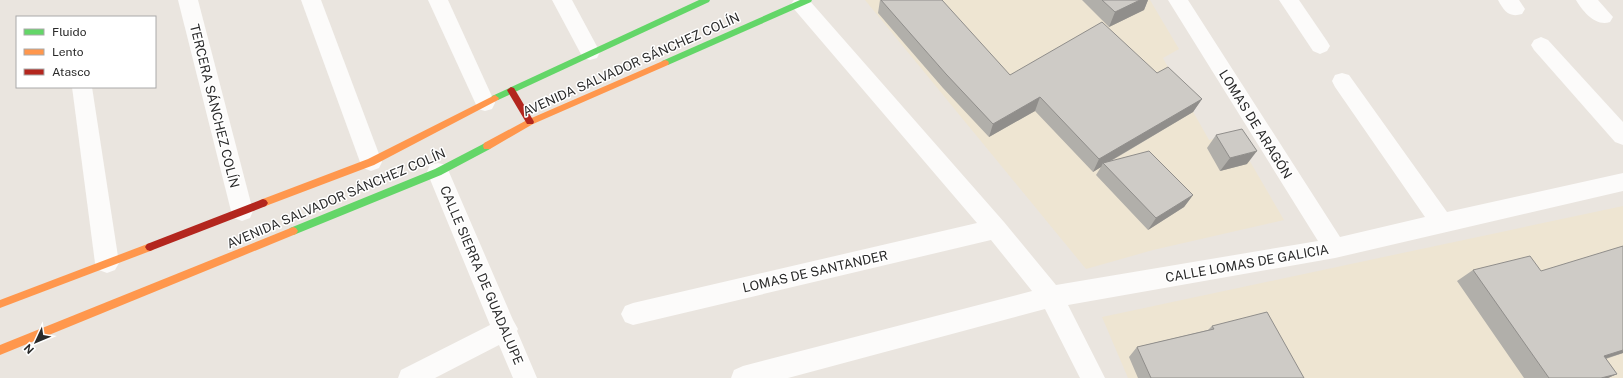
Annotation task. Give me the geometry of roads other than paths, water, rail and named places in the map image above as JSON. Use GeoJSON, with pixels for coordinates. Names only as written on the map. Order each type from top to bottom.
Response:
{"type":"FeatureCollection","features":[{"type":"Feature","properties":{"kind":"street","name":"TERCERA SÁNCHEZ COLÍN"},"geometry":{"type":"LineString","coordinates":[[188,0],[242,211]]}},
{"type":"Feature","properties":{"kind":"street"},"geometry":{"type":"LineString","coordinates":[[311,0],[371,162]]}},
{"type":"Feature","properties":{"kind":"street"},"geometry":{"type":"LineString","coordinates":[[438,0],[485,103]]}},
{"type":"Feature","properties":{"kind":"street"},"geometry":{"type":"LineString","coordinates":[[562,0],[590,52]]}},
{"type":"Feature","properties":{"kind":"street","name":"LOMAS DE ARAGÓN"},"geometry":{"type":"LineString","coordinates":[[1178,0],[1335,248]]}},
{"type":"Feature","properties":{"kind":"street"},"geometry":{"type":"LineString","coordinates":[[1289,0],[1320,46]]}},
{"type":"Feature","properties":{"kind":"street"},"geometry":{"type":"LineString","coordinates":[[1586,0],[1603,17]]}},
{"type":"Feature","properties":{"kind":"street","name":"AVENIDA SALVADOR SÁNCHEZ COLÍN"},"geometry":{"type":"LineString","coordinates":[[0,304],[371,162],[511,90],[697,2]]}},
{"type":"Feature","properties":{"kind":"street","name":"AVENIDA SALVADOR SÁNCHEZ COLÍN"},"geometry":{"type":"LineString","coordinates":[[0,350],[438,172],[530,122],[804,2]]}},
{"type":"Feature","properties":{"kind":"street"},"geometry":{"type":"LineString","coordinates":[[804,2],[996,229],[1051,297],[1093,378]]}},
{"type":"Feature","properties":{"kind":"street"},"geometry":{"type":"LineString","coordinates":[[1541,44],[1623,136]]}},
{"type":"Feature","properties":{"kind":"street"},"geometry":{"type":"LineString","coordinates":[[1342,81],[1442,223]]}},
{"type":"Feature","properties":{"kind":"street"},"geometry":{"type":"LineString","coordinates":[[82,88],[107,263]]}},
{"type":"Feature","properties":{"kind":"street"},"geometry":{"type":"LineString","coordinates":[[511,90],[530,122]]}},
{"type":"Feature","properties":{"kind":"street","name":"CALLE SIERRA DE GUADALUPE"},"geometry":{"type":"LineString","coordinates":[[438,172],[506,329],[525,378]]}},
{"type":"Feature","properties":{"kind":"street","name":"CALLE LOMAS DE GALICIA"},"geometry":{"type":"LineString","coordinates":[[1051,297],[1335,248],[1623,182]]}},
{"type":"Feature","properties":{"kind":"street","name":"LOMAS DE SANTANDER"},"geometry":{"type":"LineString","coordinates":[[633,314],[996,229]]}},
{"type":"Feature","properties":{"kind":"street"},"geometry":{"type":"LineString","coordinates":[[743,378],[1051,297]]}},
{"type":"Feature","properties":{"kind":"street"},"geometry":{"type":"LineString","coordinates":[[410,378],[506,329]]}}]}
